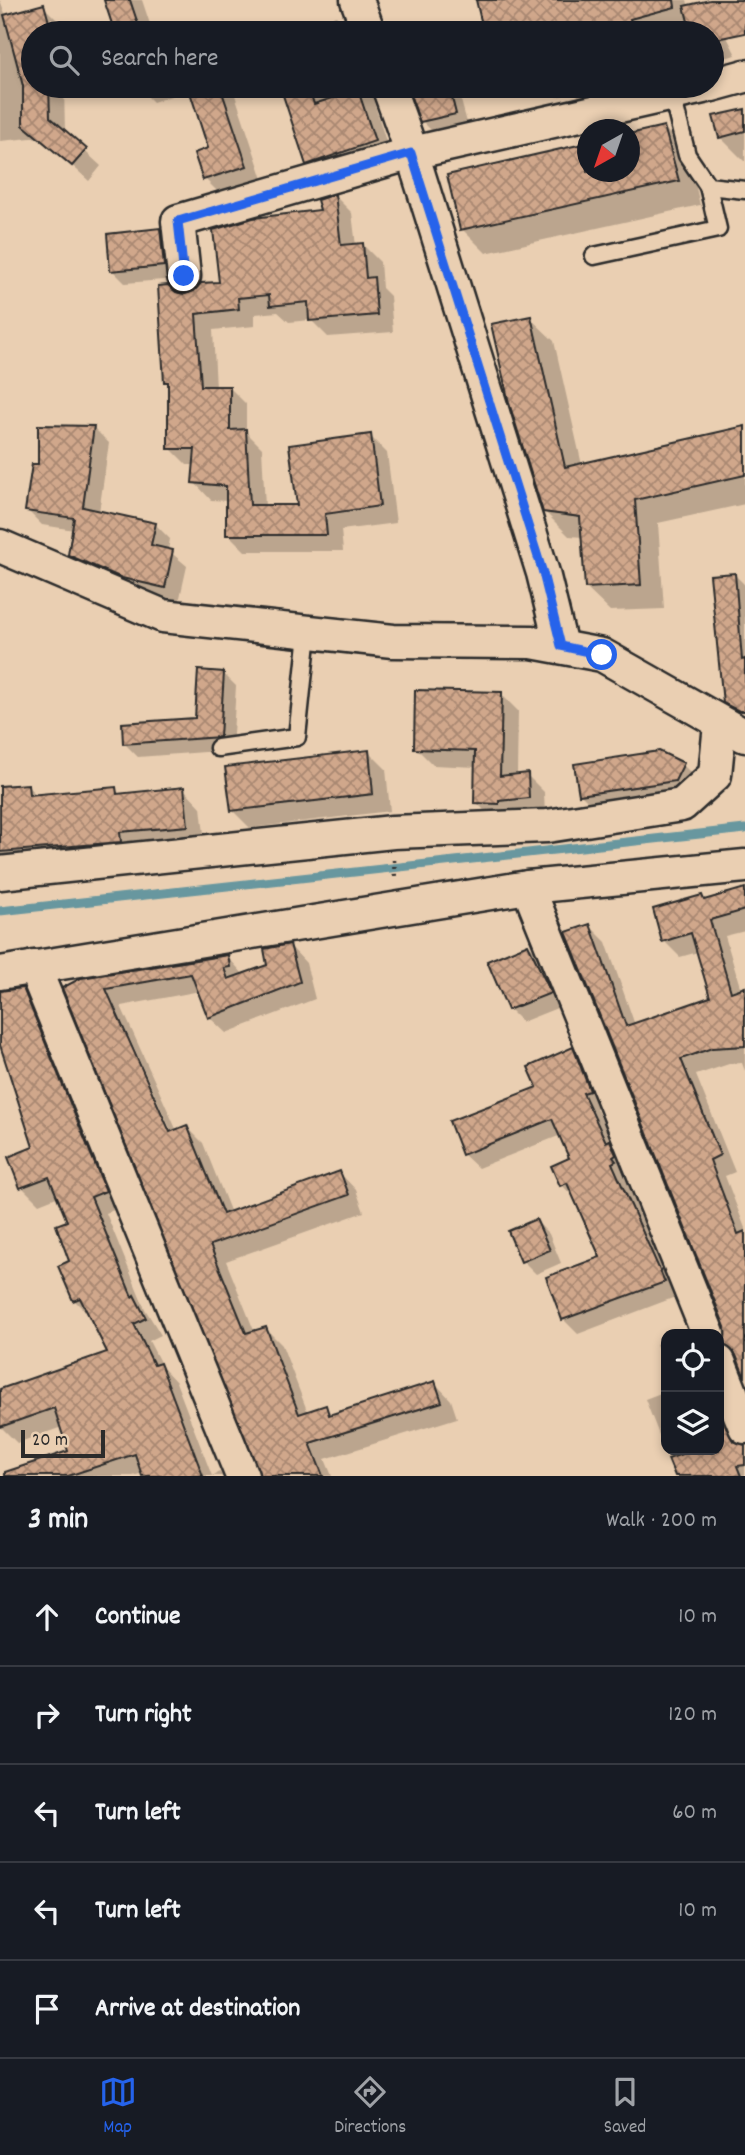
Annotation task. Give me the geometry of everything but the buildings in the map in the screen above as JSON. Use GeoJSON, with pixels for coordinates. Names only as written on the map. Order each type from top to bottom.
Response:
{"type":"FeatureCollection","features":[{"type":"Feature","properties":{"kind":"street"},"geometry":{"type":"LineString","coordinates":[[357,0],[365,21]]}},
{"type":"Feature","properties":{"kind":"street"},"geometry":{"type":"LineString","coordinates":[[724,81],[745,76]]}},
{"type":"Feature","properties":{"kind":"street"},"geometry":{"type":"LineString","coordinates":[[391,98],[543,573],[561,646]]}},
{"type":"Feature","properties":{"kind":"street"},"geometry":{"type":"LineString","coordinates":[[184,276],[178,221],[411,153],[655,98]]}},
{"type":"Feature","properties":{"kind":"street"},"geometry":{"type":"LineString","coordinates":[[0,546],[163,616],[308,634],[393,641],[532,642],[602,655],[733,730],[715,775],[682,805],[547,826],[393,832],[0,873]]}},
{"type":"Feature","properties":{"kind":"street"},"geometry":{"type":"LineString","coordinates":[[0,973],[528,887],[745,866]]}},
{"type":"Feature","properties":{"kind":"street"},"geometry":{"type":"LineString","coordinates":[[528,887],[706,1329]]}},
{"type":"Feature","properties":{"kind":"street"},"geometry":{"type":"LineString","coordinates":[[34,967],[242,1476]]}},
{"type":"Feature","properties":{"kind":"street"},"geometry":{"type":"LineString","coordinates":[[724,1374],[745,1427]]}},
{"type":"Feature","properties":{"kind":"lane"},"geometry":{"type":"LineString","coordinates":[[594,257],[718,229],[708,186],[688,155],[674,98]]}},
{"type":"Feature","properties":{"kind":"lane"},"geometry":{"type":"LineString","coordinates":[[708,186],[745,190]]}},
{"type":"Feature","properties":{"kind":"lane"},"geometry":{"type":"LineString","coordinates":[[218,748],[297,737],[308,634]]}},
{"type":"Feature","properties":{"kind":"path"},"geometry":{"type":"LineString","coordinates":[[393,832],[395,908]]}},
{"type":"Feature","properties":{"kind":"waterway"},"geometry":{"type":"LineString","coordinates":[[0,911],[745,829]]}},
{"type":"Feature","properties":{"kind":"route"},"geometry":{"type":"LineString","coordinates":[[184,276],[178,221],[411,153],[543,573],[561,646],[602,655]]}}]}
